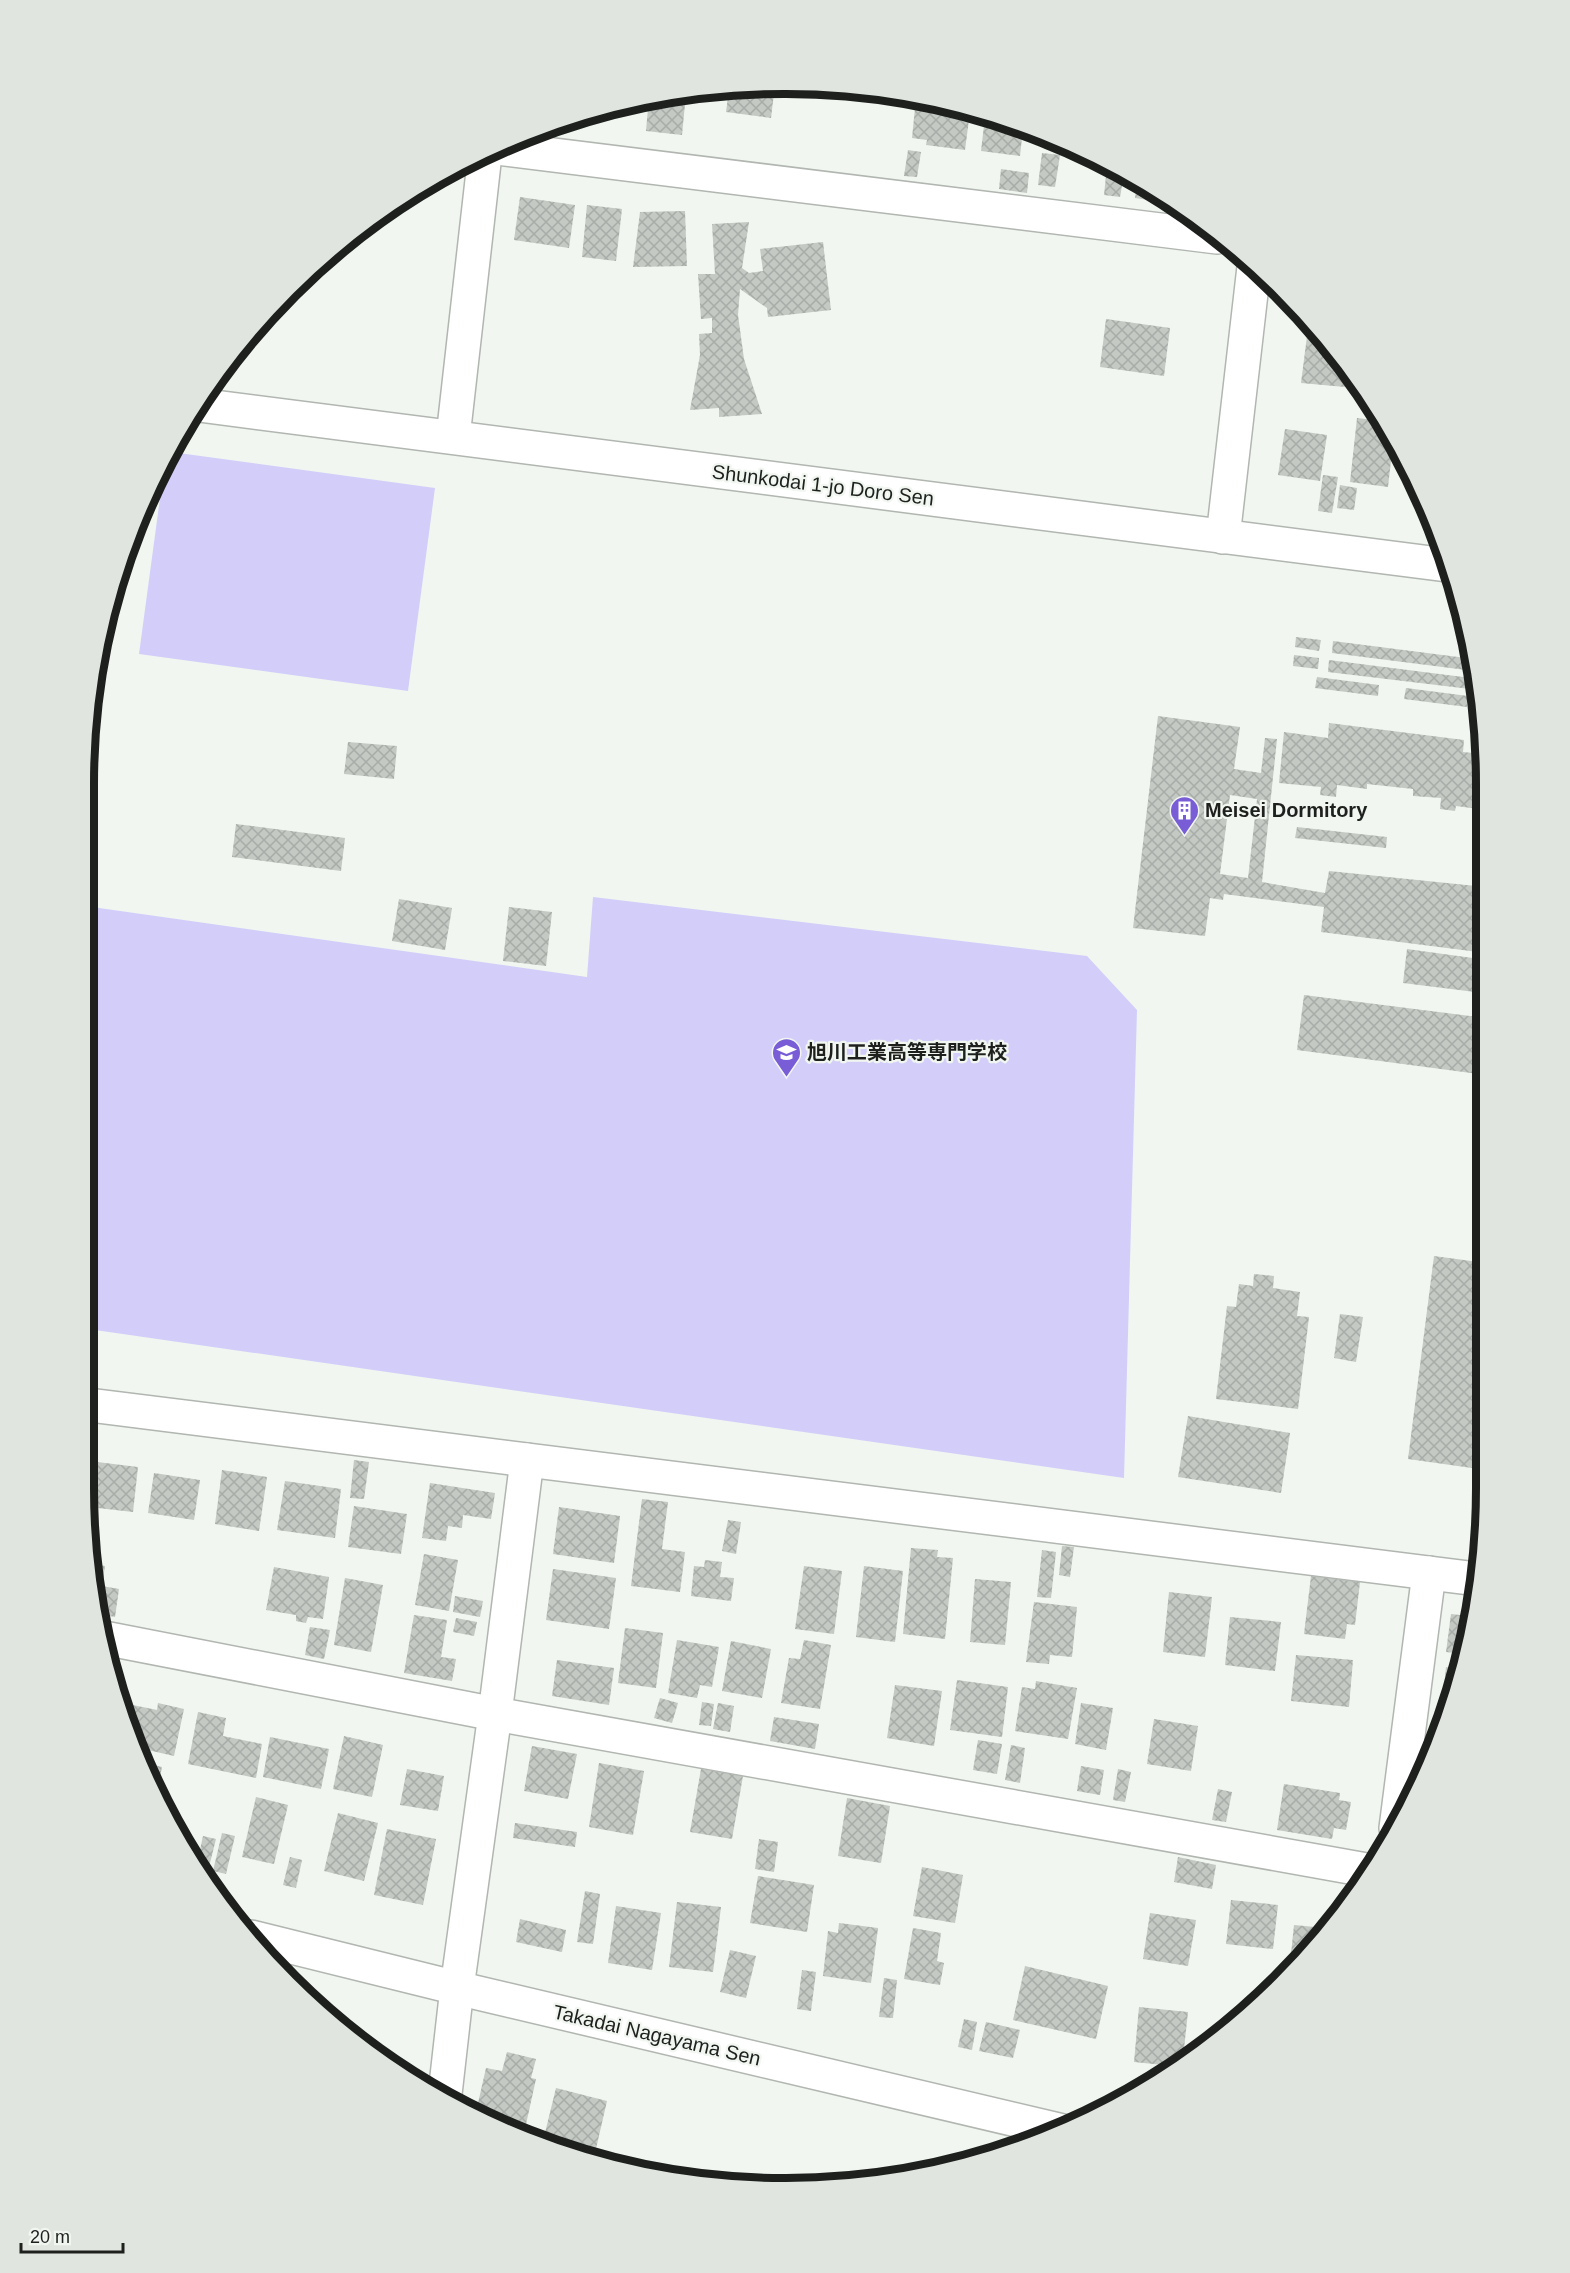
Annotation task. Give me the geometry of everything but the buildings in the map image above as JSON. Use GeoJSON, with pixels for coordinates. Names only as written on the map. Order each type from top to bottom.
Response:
{"type":"FeatureCollection","features":[{"type":"Feature","properties":{"kind":"street"},"geometry":{"type":"LineString","coordinates":[[514,150],[1203,235]]}},
{"type":"Feature","properties":{"kind":"street"},"geometry":{"type":"LineString","coordinates":[[453,438],[484,164]]}},
{"type":"Feature","properties":{"kind":"street"},"geometry":{"type":"LineString","coordinates":[[1223,537],[1253,278]]}},
{"type":"Feature","properties":{"kind":"street","name":"Shunkodai 1-jo Doro Sen"},"geometry":{"type":"LineString","coordinates":[[208,406],[1439,564]]}},
{"type":"Feature","properties":{"kind":"street"},"geometry":{"type":"LineString","coordinates":[[94,1406],[1470,1578]]}},
{"type":"Feature","properties":{"kind":"street"},"geometry":{"type":"LineString","coordinates":[[446,2089],[528,1460]]}},
{"type":"Feature","properties":{"kind":"street"},"geometry":{"type":"LineString","coordinates":[[1399,1802],[1429,1573]]}},
{"type":"Feature","properties":{"kind":"street"},"geometry":{"type":"LineString","coordinates":[[112,1640],[495,1714],[1361,1869]]}},
{"type":"Feature","properties":{"kind":"street","name":"Takadai Nagayama Sen"},"geometry":{"type":"LineString","coordinates":[[264,1940],[1046,2127]]}},
{"type":"Feature","properties":{"kind":"shaded area"},"geometry":{"type":"Polygon","coordinates":[[[180,453],[435,488],[408,691],[139,654],[161,491],[180,453]]]}},
{"type":"Feature","properties":{"kind":"shaded area"},"geometry":{"type":"Polygon","coordinates":[[[593,897],[1087,956],[1137,1010],[1124,1478],[94,1330],[94,907],[587,977],[593,897]]]}},
{"type":"Feature","properties":{"kind":"place","name":"Meisei Dormitory"},"geometry":{"type":"Point","coordinates":[1184,836]}},
{"type":"Feature","properties":{"kind":"place","name":"旭川工業高等専門学校"},"geometry":{"type":"Point","coordinates":[786,1078]}}]}
